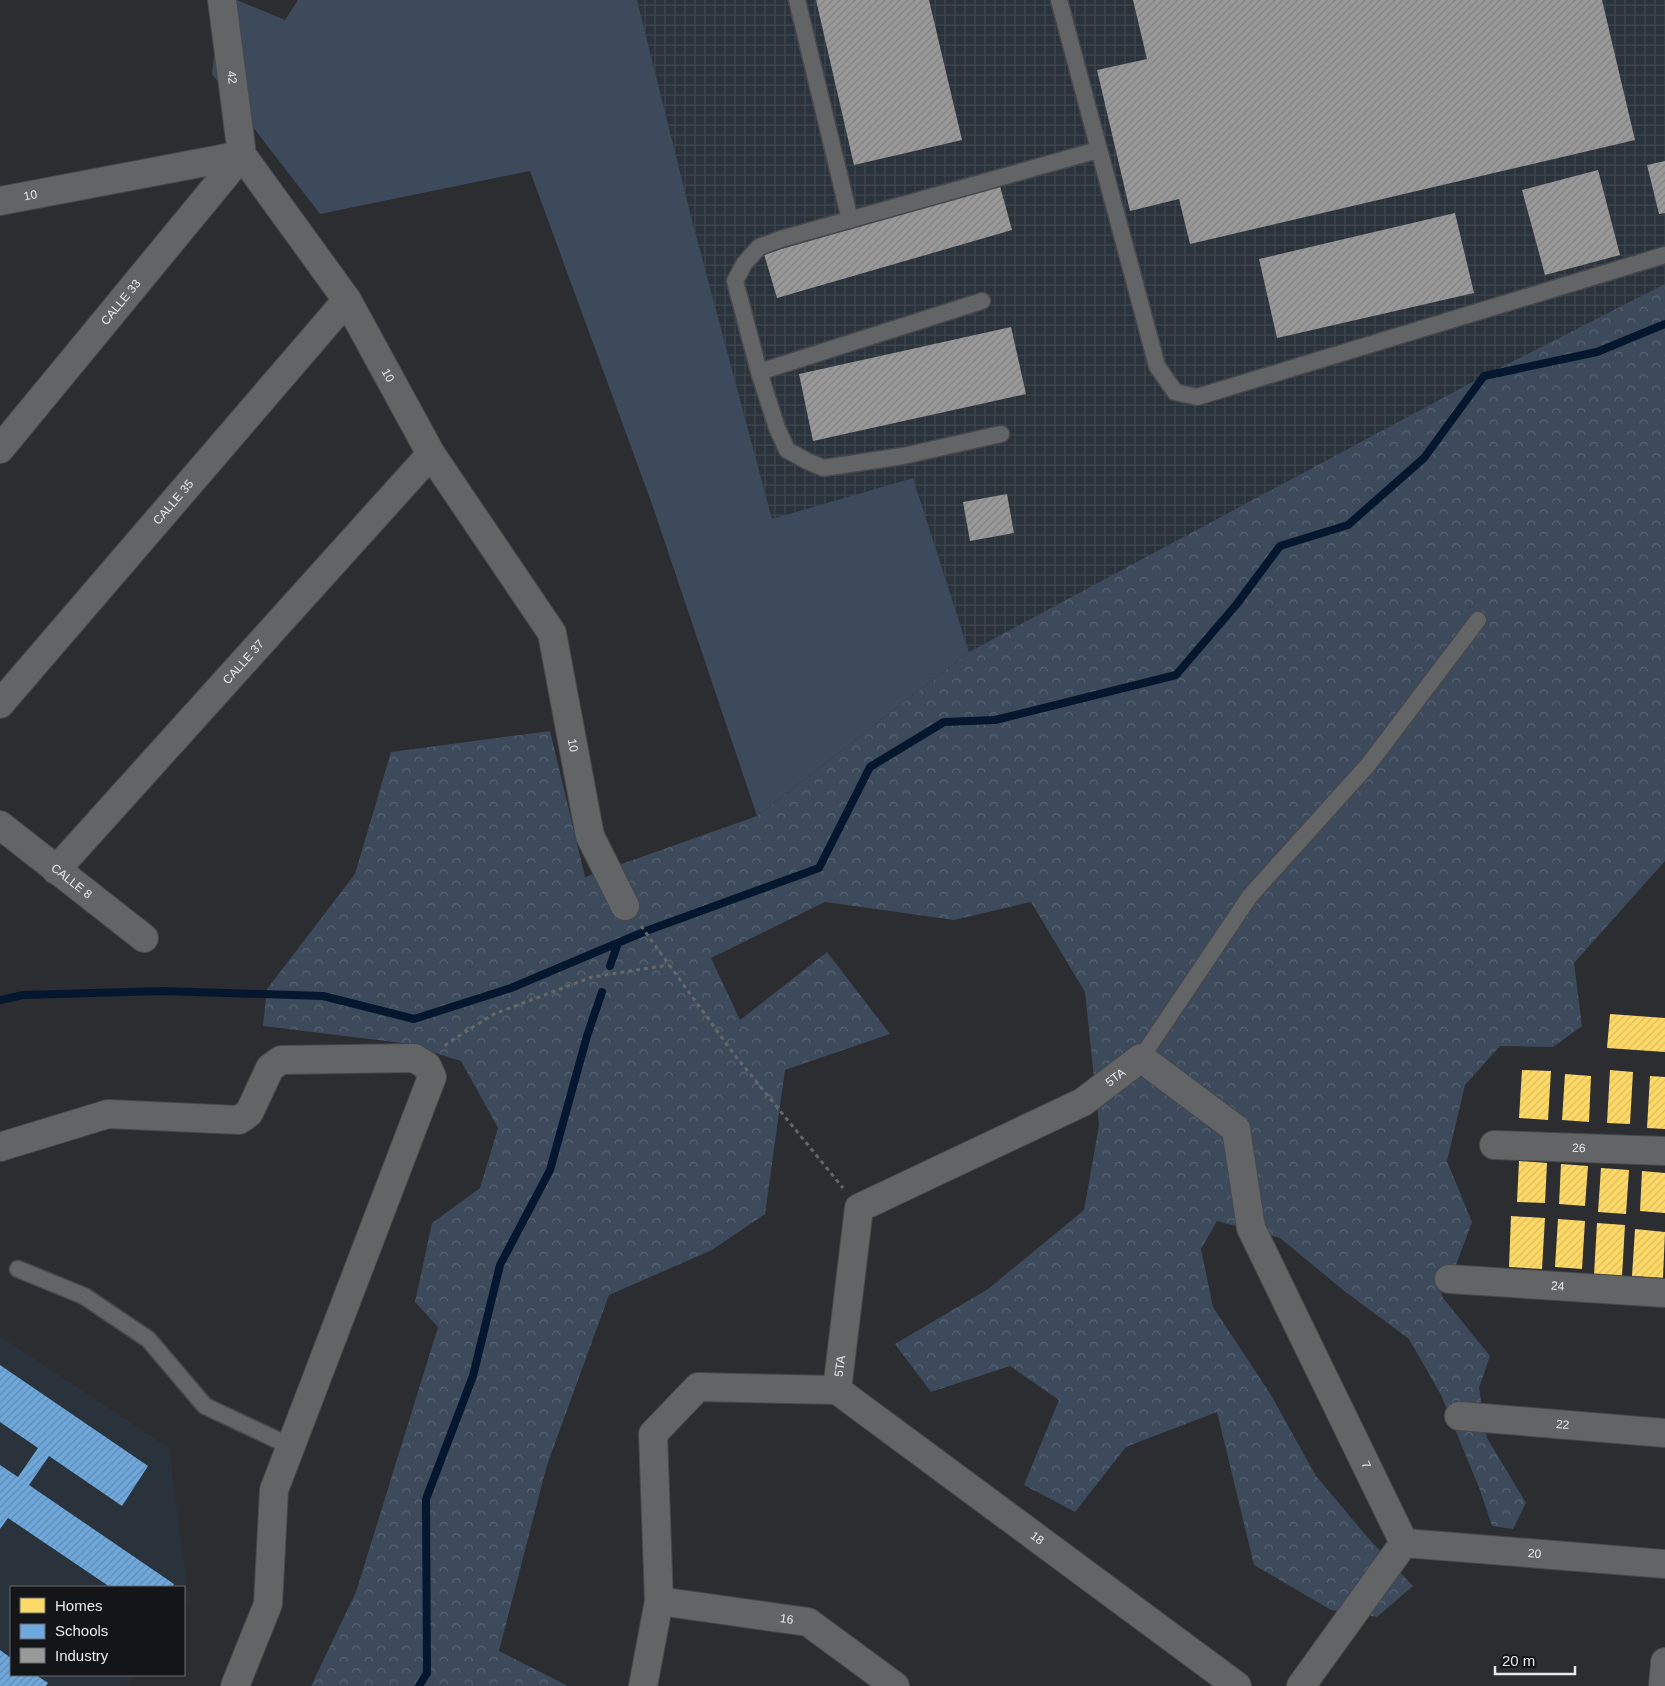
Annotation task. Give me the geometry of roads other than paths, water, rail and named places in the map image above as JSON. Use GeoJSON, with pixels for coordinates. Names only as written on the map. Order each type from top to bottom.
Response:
{"type":"FeatureCollection","features":[{"type":"Feature","properties":{"kind":"street","name":"42"},"geometry":{"type":"LineString","coordinates":[[222,0],[242,154]]}},
{"type":"Feature","properties":{"kind":"street","name":"10"},"geometry":{"type":"LineString","coordinates":[[0,201],[242,154],[347,300],[431,454],[552,633],[590,836],[625,906]]}},
{"type":"Feature","properties":{"kind":"street","name":"CALLE 33"},"geometry":{"type":"LineString","coordinates":[[0,449],[242,154]]}},
{"type":"Feature","properties":{"kind":"street","name":"CALLE 35"},"geometry":{"type":"LineString","coordinates":[[0,704],[347,300]]}},
{"type":"Feature","properties":{"kind":"street","name":"CALLE 37"},"geometry":{"type":"LineString","coordinates":[[56,870],[431,454]]}},
{"type":"Feature","properties":{"kind":"street","name":"CALLE 8"},"geometry":{"type":"LineString","coordinates":[[0,825],[144,938]]}},
{"type":"Feature","properties":{"kind":"street"},"geometry":{"type":"LineString","coordinates":[[0,1147],[108,1114],[239,1120],[249,1114],[270,1068],[281,1060],[414,1058],[427,1066],[432,1077],[274,1490],[268,1604],[235,1686]]}},
{"type":"Feature","properties":{"kind":"street","name":"5TA"},"geometry":{"type":"LineString","coordinates":[[643,1686],[659,1601],[653,1434],[698,1387],[837,1390],[859,1208],[1082,1102],[1141,1058]]}},
{"type":"Feature","properties":{"kind":"street","name":"7"},"geometry":{"type":"LineString","coordinates":[[1141,1058],[1236,1129],[1251,1228],[1404,1543]]}},
{"type":"Feature","properties":{"kind":"street","name":"26"},"geometry":{"type":"LineString","coordinates":[[1494,1145],[1665,1151]]}},
{"type":"Feature","properties":{"kind":"street","name":"24"},"geometry":{"type":"LineString","coordinates":[[1450,1279],[1665,1293]]}},
{"type":"Feature","properties":{"kind":"street","name":"18"},"geometry":{"type":"LineString","coordinates":[[837,1390],[1237,1686]]}},
{"type":"Feature","properties":{"kind":"street","name":"22"},"geometry":{"type":"LineString","coordinates":[[1459,1416],[1665,1433]]}},
{"type":"Feature","properties":{"kind":"street"},"geometry":{"type":"LineString","coordinates":[[1302,1686],[1404,1543]]}},
{"type":"Feature","properties":{"kind":"street","name":"20"},"geometry":{"type":"LineString","coordinates":[[1404,1543],[1665,1564]]}},
{"type":"Feature","properties":{"kind":"street","name":"16"},"geometry":{"type":"LineString","coordinates":[[659,1601],[808,1622],[895,1686]]}},
{"type":"Feature","properties":{"kind":"street"},"geometry":{"type":"LineString","coordinates":[[1663,1686],[1665,1662]]}},
{"type":"Feature","properties":{"kind":"lane"},"geometry":{"type":"LineString","coordinates":[[797,0],[850,220]]}},
{"type":"Feature","properties":{"kind":"lane"},"geometry":{"type":"LineString","coordinates":[[1059,0],[1157,366],[1175,392],[1197,397],[1665,255]]}},
{"type":"Feature","properties":{"kind":"lane"},"geometry":{"type":"LineString","coordinates":[[1000,434],[904,456],[823,468],[787,450],[777,428],[759,372],[735,281],[744,264],[759,247],[781,239],[1098,150]]}},
{"type":"Feature","properties":{"kind":"lane"},"geometry":{"type":"LineString","coordinates":[[759,372],[982,301]]}},
{"type":"Feature","properties":{"kind":"lane"},"geometry":{"type":"LineString","coordinates":[[1141,1058],[1250,896],[1368,764],[1478,620]]}},
{"type":"Feature","properties":{"kind":"lane"},"geometry":{"type":"LineString","coordinates":[[18,1269],[84,1296],[148,1339],[205,1406],[290,1446]]}},
{"type":"Feature","properties":{"kind":"waterway"},"geometry":{"type":"LineString","coordinates":[[0,1000],[23,995],[163,991],[323,996],[414,1019],[511,988],[646,931],[819,868],[870,767],[944,722],[995,720],[1176,675],[1236,605],[1280,546],[1348,525],[1424,458],[1484,376],[1597,352],[1665,324]]}},
{"type":"Feature","properties":{"kind":"waterway"},"geometry":{"type":"LineString","coordinates":[[610,966],[618,943]]}},
{"type":"Feature","properties":{"kind":"waterway"},"geometry":{"type":"LineString","coordinates":[[419,1686],[427,1673],[426,1499],[473,1376],[500,1265],[550,1170],[587,1036],[602,992]]}}]}
